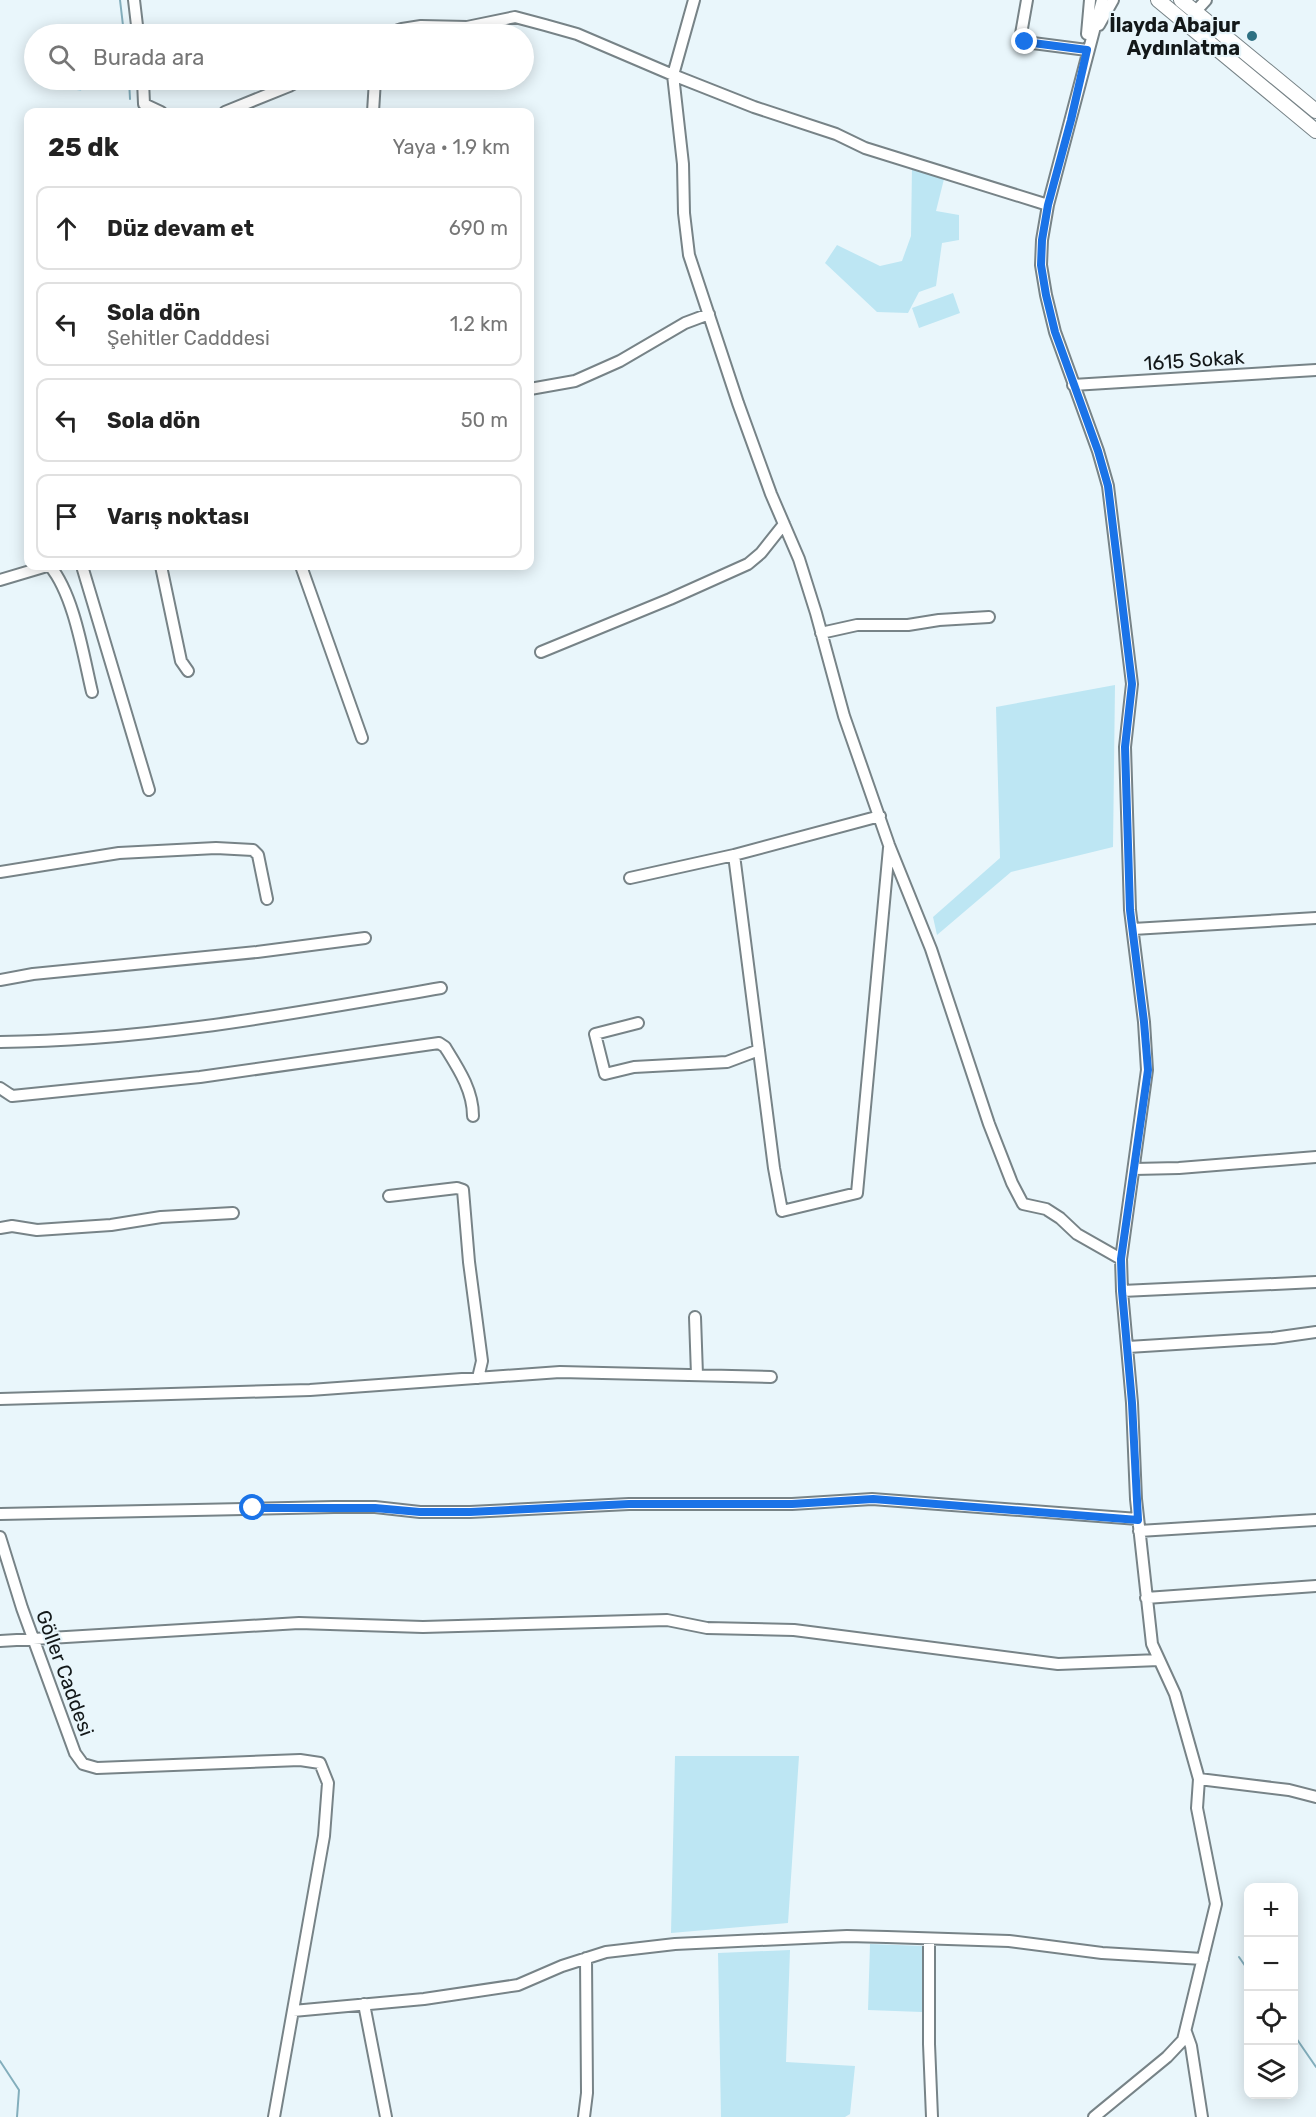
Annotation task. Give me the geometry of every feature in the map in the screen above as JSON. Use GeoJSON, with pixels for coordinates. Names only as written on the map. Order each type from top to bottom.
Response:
{"type":"FeatureCollection","features":[{"type":"Feature","properties":{"kind":"main road"},"geometry":{"type":"LineString","coordinates":[[1158,0],[1316,131]]}},
{"type":"Feature","properties":{"kind":"main road"},"geometry":{"type":"LineString","coordinates":[[1181,0],[1316,111]]}},
{"type":"Feature","properties":{"kind":"street"},"geometry":{"type":"LineString","coordinates":[[134,0],[137,24]]}},
{"type":"Feature","properties":{"kind":"street"},"geometry":{"type":"LineString","coordinates":[[694,0],[673,75],[683,164],[684,213],[689,255],[738,403],[799,559],[844,716],[890,845],[931,950],[989,1124],[1012,1184],[1023,1204],[1046,1209],[1077,1234],[1121,1259]]}},
{"type":"Feature","properties":{"kind":"street"},"geometry":{"type":"LineString","coordinates":[[1027,0],[1021,34],[1025,42],[1087,50]]}},
{"type":"Feature","properties":{"kind":"street"},"geometry":{"type":"LineString","coordinates":[[1087,50],[1090,0]]}},
{"type":"Feature","properties":{"kind":"street"},"geometry":{"type":"LineString","coordinates":[[1094,2117],[1167,2057],[1183,2040],[1216,1904],[1197,1808],[1199,1779],[1175,1694],[1152,1644],[1138,1520],[1128,1347],[1122,1291],[1121,1259],[1148,1070],[1130,910],[1125,747],[1132,684],[1108,486],[1098,451],[1055,332],[1041,265],[1042,240],[1048,205],[1102,0]]}},
{"type":"Feature","properties":{"kind":"street"},"geometry":{"type":"LineString","coordinates":[[1087,50],[1113,0]]}},
{"type":"Feature","properties":{"kind":"street"},"geometry":{"type":"LineString","coordinates":[[1196,12],[1206,0]]}},
{"type":"Feature","properties":{"kind":"street"},"geometry":{"type":"LineString","coordinates":[[481,24],[515,17],[577,34],[673,75],[754,107],[836,134],[865,148],[1048,205]]}},
{"type":"Feature","properties":{"kind":"street"},"geometry":{"type":"LineString","coordinates":[[143,90],[144,104],[152,108]]}},
{"type":"Feature","properties":{"kind":"street"},"geometry":{"type":"LineString","coordinates":[[235,108],[279,90]]}},
{"type":"Feature","properties":{"kind":"street"},"geometry":{"type":"LineString","coordinates":[[373,108],[374,90]]}},
{"type":"Feature","properties":{"kind":"street"},"geometry":{"type":"LineString","coordinates":[[534,388],[576,381],[620,361],[685,323],[709,314]]}},
{"type":"Feature","properties":{"kind":"street","name":"1615 Sokak"},"geometry":{"type":"LineString","coordinates":[[1074,385],[1316,370]]}},
{"type":"Feature","properties":{"kind":"street"},"geometry":{"type":"LineString","coordinates":[[540,652],[670,599],[748,564],[761,553],[784,524]]}},
{"type":"Feature","properties":{"kind":"street"},"geometry":{"type":"LineString","coordinates":[[0,580],[35,570]]}},
{"type":"Feature","properties":{"kind":"street"},"geometry":{"type":"LineString","coordinates":[[53,570],[58,576],[65,593],[80,640],[92,692]]}},
{"type":"Feature","properties":{"kind":"street"},"geometry":{"type":"LineString","coordinates":[[83,570],[149,790]]}},
{"type":"Feature","properties":{"kind":"street"},"geometry":{"type":"LineString","coordinates":[[162,570],[181,661],[188,671]]}},
{"type":"Feature","properties":{"kind":"street"},"geometry":{"type":"LineString","coordinates":[[302,570],[362,738]]}},
{"type":"Feature","properties":{"kind":"street"},"geometry":{"type":"LineString","coordinates":[[821,633],[857,626],[908,625],[939,620],[989,617]]}},
{"type":"Feature","properties":{"kind":"street"},"geometry":{"type":"LineString","coordinates":[[630,878],[734,855],[880,816]]}},
{"type":"Feature","properties":{"kind":"street"},"geometry":{"type":"LineString","coordinates":[[734,855],[774,1168],[782,1211],[857,1193],[890,845]]}},
{"type":"Feature","properties":{"kind":"street"},"geometry":{"type":"LineString","coordinates":[[0,872],[118,852],[216,848],[253,850],[258,855],[267,899]]}},
{"type":"Feature","properties":{"kind":"street"},"geometry":{"type":"LineString","coordinates":[[1133,929],[1316,918]]}},
{"type":"Feature","properties":{"kind":"street"},"geometry":{"type":"LineString","coordinates":[[0,980],[33,974],[257,952],[365,938]]}},
{"type":"Feature","properties":{"kind":"street"},"geometry":{"type":"LineString","coordinates":[[0,1042],[168,1031],[235,1023],[441,988]]}},
{"type":"Feature","properties":{"kind":"street"},"geometry":{"type":"LineString","coordinates":[[638,1023],[595,1034],[605,1074],[634,1067],[727,1062],[759,1050]]}},
{"type":"Feature","properties":{"kind":"street"},"geometry":{"type":"LineString","coordinates":[[0,1088],[12,1095],[200,1077],[439,1043],[445,1047],[469,1090],[473,1116]]}},
{"type":"Feature","properties":{"kind":"street"},"geometry":{"type":"LineString","coordinates":[[1134,1168],[1179,1168],[1316,1157]]}},
{"type":"Feature","properties":{"kind":"street"},"geometry":{"type":"LineString","coordinates":[[389,1196],[457,1188],[463,1190],[469,1262],[482,1361],[477,1378]]}},
{"type":"Feature","properties":{"kind":"street"},"geometry":{"type":"LineString","coordinates":[[0,1228],[37,1230],[111,1225],[161,1217],[233,1213]]}},
{"type":"Feature","properties":{"kind":"street"},"geometry":{"type":"LineString","coordinates":[[1122,1291],[1316,1282]]}},
{"type":"Feature","properties":{"kind":"street"},"geometry":{"type":"LineString","coordinates":[[695,1317],[697,1375]]}},
{"type":"Feature","properties":{"kind":"street"},"geometry":{"type":"LineString","coordinates":[[1128,1347],[1273,1338],[1316,1332]]}},
{"type":"Feature","properties":{"kind":"street"},"geometry":{"type":"LineString","coordinates":[[0,1399],[310,1390],[560,1372],[771,1377]]}},
{"type":"Feature","properties":{"kind":"street"},"geometry":{"type":"LineString","coordinates":[[0,1514],[334,1507],[420,1512],[470,1512],[629,1504],[792,1504],[873,1499],[1138,1520]]}},
{"type":"Feature","properties":{"kind":"street"},"geometry":{"type":"LineString","coordinates":[[1139,1531],[1316,1520]]}},
{"type":"Feature","properties":{"kind":"street","name":"Göller Caddesi"},"geometry":{"type":"LineString","coordinates":[[0,1537],[66,1731],[83,1764],[97,1768],[300,1760],[320,1763],[328,1783],[324,1836],[293,2011]]}},
{"type":"Feature","properties":{"kind":"street"},"geometry":{"type":"LineString","coordinates":[[1146,1598],[1316,1586]]}},
{"type":"Feature","properties":{"kind":"street"},"geometry":{"type":"LineString","coordinates":[[0,1641],[299,1623],[423,1627],[667,1620],[707,1628],[794,1630],[1059,1664],[1159,1660]]}},
{"type":"Feature","properties":{"kind":"street"},"geometry":{"type":"LineString","coordinates":[[1199,1779],[1289,1790],[1316,1797]]}},
{"type":"Feature","properties":{"kind":"street"},"geometry":{"type":"LineString","coordinates":[[274,2117],[293,2011],[424,1999],[518,1985],[562,1965],[606,1952],[686,1943],[847,1936],[1009,1941],[1102,1953],[1203,1959]]}},
{"type":"Feature","properties":{"kind":"street"},"geometry":{"type":"LineString","coordinates":[[929,1939],[932,2117]]}},
{"type":"Feature","properties":{"kind":"street"},"geometry":{"type":"LineString","coordinates":[[584,2117],[587,2093],[586,1958]]}},
{"type":"Feature","properties":{"kind":"street"},"geometry":{"type":"LineString","coordinates":[[364,2004],[386,2117]]}},
{"type":"Feature","properties":{"kind":"street"},"geometry":{"type":"LineString","coordinates":[[1186,2032],[1191,2046],[1202,2117]]}},
{"type":"Feature","properties":{"kind":"shaded area"},"geometry":{"type":"Polygon","coordinates":[[[912,167],[944,179],[936,211],[959,215],[959,240],[942,243],[936,286],[919,292],[908,313],[877,312],[825,263],[837,245],[880,266],[902,261],[911,236],[912,167]]]}},
{"type":"Feature","properties":{"kind":"shaded area"},"geometry":{"type":"Polygon","coordinates":[[[953,293],[960,313],[919,328],[912,308],[953,293]]]}},
{"type":"Feature","properties":{"kind":"shaded area"},"geometry":{"type":"Polygon","coordinates":[[[1115,685],[1113,847],[1011,872],[937,935],[933,917],[1000,858],[996,707],[1115,685]]]}},
{"type":"Feature","properties":{"kind":"shaded area"},"geometry":{"type":"Polygon","coordinates":[[[675,1756],[799,1756],[788,1923],[671,1933],[675,1756]]]}},
{"type":"Feature","properties":{"kind":"shaded area"},"geometry":{"type":"Polygon","coordinates":[[[870,1944],[923,1946],[922,2012],[868,2010],[870,1944]]]}},
{"type":"Feature","properties":{"kind":"shaded area"},"geometry":{"type":"Polygon","coordinates":[[[790,1950],[786,2062],[855,2066],[850,2114],[845,2117],[721,2117],[718,1953],[790,1950]]]}},
{"type":"Feature","properties":{"kind":"waterway"},"geometry":{"type":"LineString","coordinates":[[120,0],[123,24]]}},
{"type":"Feature","properties":{"kind":"waterway"},"geometry":{"type":"LineString","coordinates":[[130,90],[130,99]]}},
{"type":"Feature","properties":{"kind":"waterway"},"geometry":{"type":"LineString","coordinates":[[1239,1957],[1244,1964]]}},
{"type":"Feature","properties":{"kind":"waterway"},"geometry":{"type":"LineString","coordinates":[[1298,2041],[1316,2067]]}},
{"type":"Feature","properties":{"kind":"waterway"},"geometry":{"type":"LineString","coordinates":[[0,2061],[19,2090],[17,2117]]}},
{"type":"Feature","properties":{"kind":"place","name":"İlayda Abajur Aydınlatma"},"geometry":{"type":"Point","coordinates":[1252,36]}},
{"type":"Feature","properties":{"kind":"route"},"geometry":{"type":"LineString","coordinates":[[253,1508],[375,1508],[420,1512],[470,1512],[629,1504],[745,1505],[873,1499],[1138,1520],[1121,1259],[1148,1070],[1130,910],[1125,747],[1132,684],[1108,486],[1098,451],[1055,332],[1041,265],[1042,240],[1048,205],[1087,50],[1025,42]]}}]}
